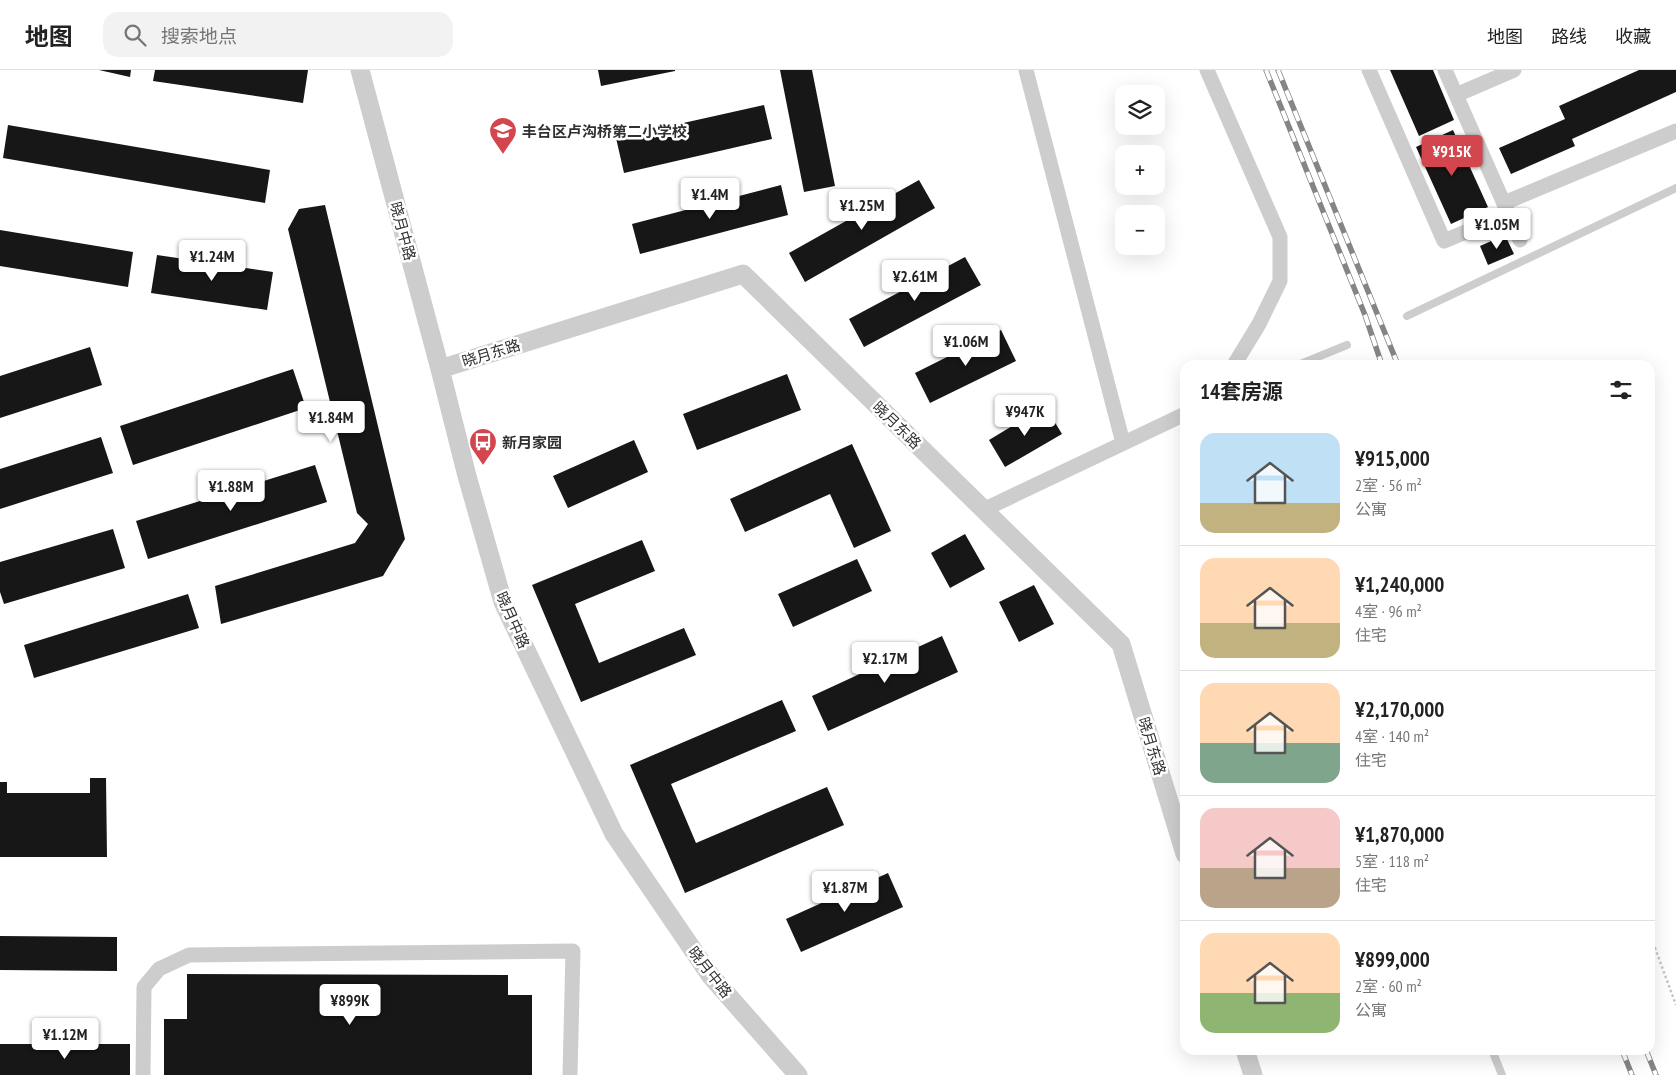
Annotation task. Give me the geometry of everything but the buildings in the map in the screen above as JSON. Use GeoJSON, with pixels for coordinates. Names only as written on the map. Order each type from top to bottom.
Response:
{"type":"FeatureCollection","features":[{"type":"Feature","properties":{"kind":"street","name":"晓月中路"},"geometry":{"type":"LineString","coordinates":[[360,70],[502,602],[614,834],[710,976],[798,1075]]}},
{"type":"Feature","properties":{"kind":"street"},"geometry":{"type":"LineString","coordinates":[[1026,70],[1123,443]]}},
{"type":"Feature","properties":{"kind":"street"},"geometry":{"type":"LineString","coordinates":[[1207,70],[1280,237],[1280,282],[1259,324],[1237,360]]}},
{"type":"Feature","properties":{"kind":"street"},"geometry":{"type":"LineString","coordinates":[[1369,70],[1444,241],[1507,208],[1676,131]]}},
{"type":"Feature","properties":{"kind":"street"},"geometry":{"type":"LineString","coordinates":[[1445,70],[1520,240]]}},
{"type":"Feature","properties":{"kind":"street"},"geometry":{"type":"LineString","coordinates":[[1456,94],[1514,70]]}},
{"type":"Feature","properties":{"kind":"street","name":"晓月东路"},"geometry":{"type":"LineString","coordinates":[[440,369],[743,274],[1121,644],[1180,838]]}},
{"type":"Feature","properties":{"kind":"street"},"geometry":{"type":"LineString","coordinates":[[983,510],[1180,416]]}},
{"type":"Feature","properties":{"kind":"street"},"geometry":{"type":"LineString","coordinates":[[143,1075],[144,987],[159,969],[189,955],[573,951],[570,1075]]}},
{"type":"Feature","properties":{"kind":"street"},"geometry":{"type":"LineString","coordinates":[[1247,1055],[1253,1075]]}},
{"type":"Feature","properties":{"kind":"lane"},"geometry":{"type":"LineString","coordinates":[[1407,316],[1676,188]]}},
{"type":"Feature","properties":{"kind":"lane"},"geometry":{"type":"LineString","coordinates":[[1310,360],[1346,345]]}},
{"type":"Feature","properties":{"kind":"lane"},"geometry":{"type":"LineString","coordinates":[[1494,1055],[1502,1075]]}},
{"type":"Feature","properties":{"kind":"path"},"geometry":{"type":"LineString","coordinates":[[1655,948],[1676,1005]]}},
{"type":"Feature","properties":{"kind":"railway"},"geometry":{"type":"LineString","coordinates":[[1266,70],[1365,315],[1380,360]]}},
{"type":"Feature","properties":{"kind":"railway"},"geometry":{"type":"LineString","coordinates":[[1278,70],[1396,360]]}},
{"type":"Feature","properties":{"kind":"railway"},"geometry":{"type":"LineString","coordinates":[[1624,1055],[1632,1075]]}},
{"type":"Feature","properties":{"kind":"railway"},"geometry":{"type":"LineString","coordinates":[[1648,1055],[1656,1075]]}},
{"type":"Feature","properties":{"kind":"place","name":"丰台区卢沟桥第二小学校"},"geometry":{"type":"Point","coordinates":[503,155]}},
{"type":"Feature","properties":{"kind":"place","name":"新月家园"},"geometry":{"type":"Point","coordinates":[483,466]}}]}
